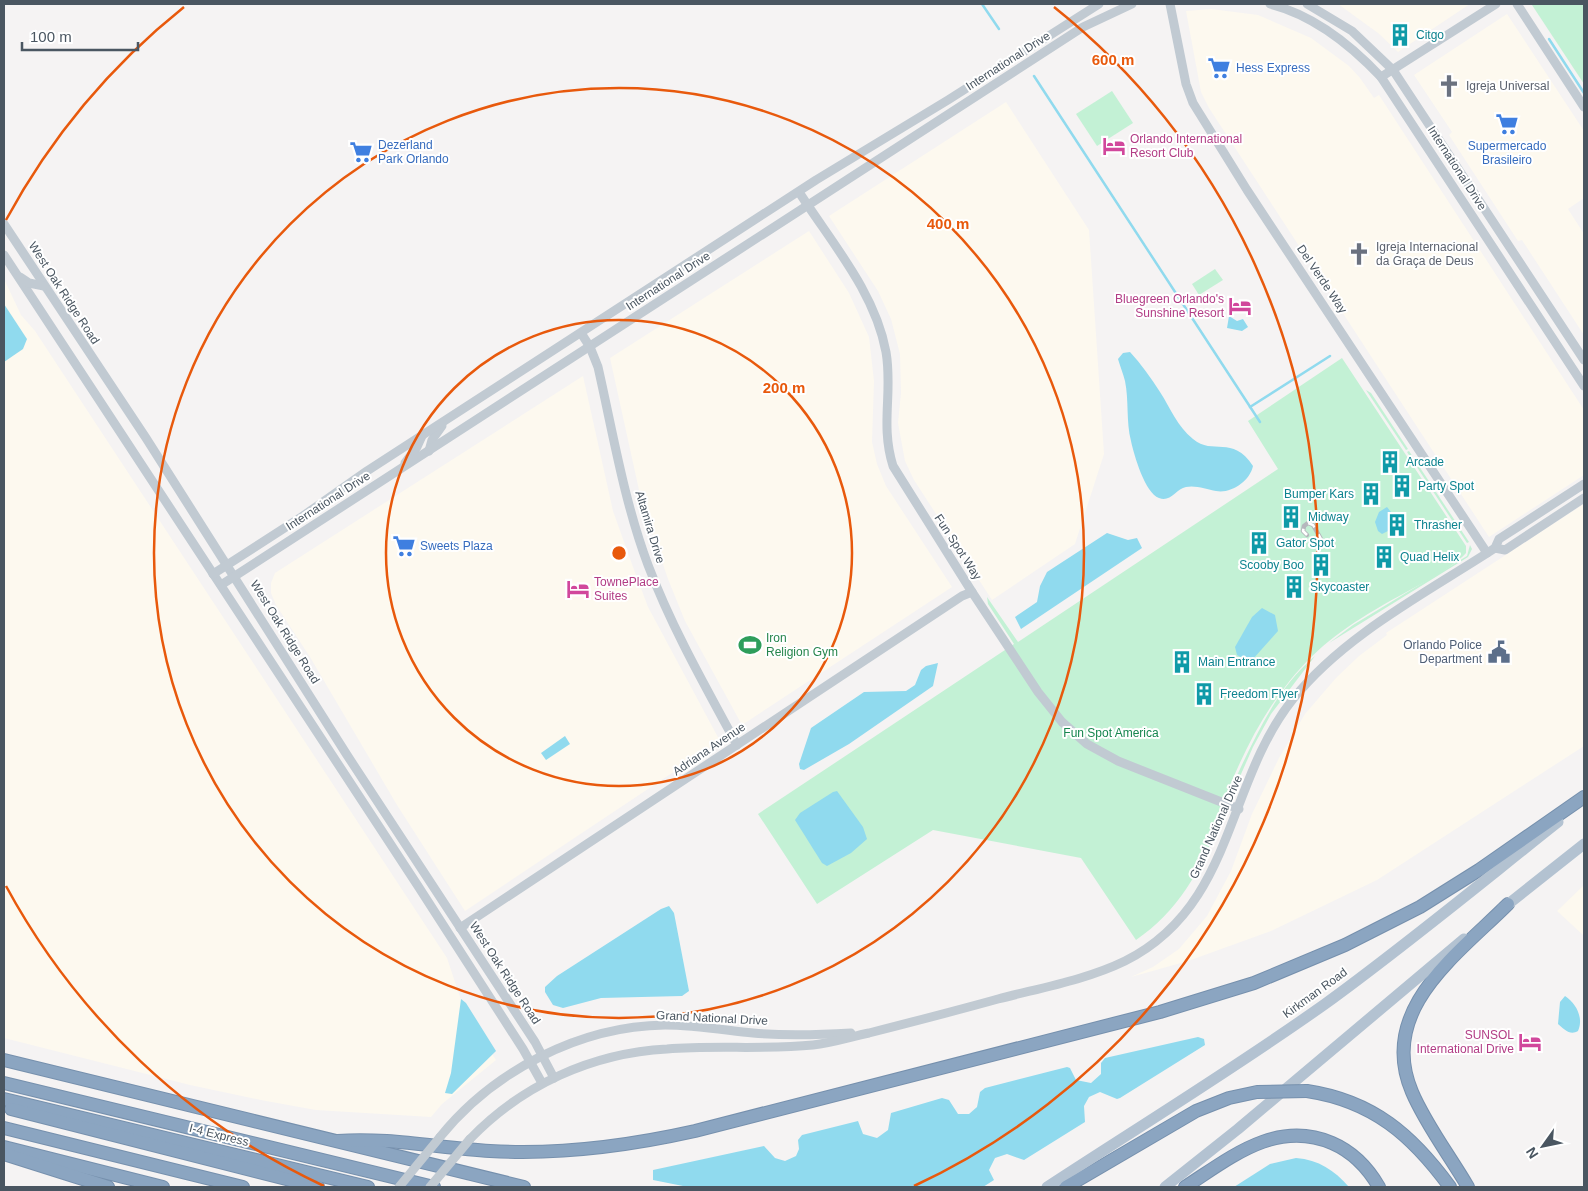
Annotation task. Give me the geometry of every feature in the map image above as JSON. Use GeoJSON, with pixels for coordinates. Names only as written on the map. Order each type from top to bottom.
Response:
{"type":"FeatureCollection","features":[{"type":"Feature","properties":{"kind":"highway"},"geometry":{"type":"LineString","coordinates":[[338,1141],[364,1139],[505,1152],[594,1148],[632,1143],[695,1131],[1187,1004],[1287,971],[1395,920],[1468,877],[1584,799]]}},
{"type":"Feature","properties":{"kind":"highway"},"geometry":{"type":"LineString","coordinates":[[1468,1187],[1411,1090],[1405,1065],[1404,1042],[1412,1010],[1426,986],[1508,904]]}},
{"type":"Feature","properties":{"kind":"highway"},"geometry":{"type":"LineString","coordinates":[[4,1060],[524,1187]]}},
{"type":"Feature","properties":{"kind":"highway","name":"I-4 Express"},"geometry":{"type":"LineString","coordinates":[[4,1083],[434,1187]]}},
{"type":"Feature","properties":{"kind":"highway"},"geometry":{"type":"LineString","coordinates":[[1066,1187],[1202,1108],[1228,1098],[1257,1092],[1307,1092],[1350,1102],[1387,1121],[1420,1149],[1450,1187]]}},
{"type":"Feature","properties":{"kind":"highway"},"geometry":{"type":"LineString","coordinates":[[4,1099],[368,1187]]}},
{"type":"Feature","properties":{"kind":"highway"},"geometry":{"type":"LineString","coordinates":[[4,1108],[318,1187]]}},
{"type":"Feature","properties":{"kind":"highway"},"geometry":{"type":"LineString","coordinates":[[4,1128],[243,1187]]}},
{"type":"Feature","properties":{"kind":"highway"},"geometry":{"type":"LineString","coordinates":[[1185,1187],[1253,1145],[1272,1138],[1290,1135],[1320,1139],[1340,1147],[1364,1166],[1379,1187]]}},
{"type":"Feature","properties":{"kind":"highway"},"geometry":{"type":"LineString","coordinates":[[4,1147],[163,1187]]}},
{"type":"Feature","properties":{"kind":"highway"},"geometry":{"type":"LineString","coordinates":[[4,1154],[108,1187]]}},
{"type":"Feature","properties":{"kind":"main road","name":"Kirkman Road"},"geometry":{"type":"LineString","coordinates":[[1047,1187],[1247,1058],[1340,993],[1584,799]]}},
{"type":"Feature","properties":{"kind":"main road"},"geometry":{"type":"LineString","coordinates":[[1165,1187],[1238,1130],[1508,904],[1584,844]]}},
{"type":"Feature","properties":{"kind":"street","name":"International Drive"},"geometry":{"type":"LineString","coordinates":[[213,574],[422,435],[799,192],[1099,4]]}},
{"type":"Feature","properties":{"kind":"street","name":"International Drive"},"geometry":{"type":"LineString","coordinates":[[221,585],[1083,27],[1132,4]]}},
{"type":"Feature","properties":{"kind":"street","name":"Del Verde Way"},"geometry":{"type":"LineString","coordinates":[[1170,4],[1186,84],[1193,103],[1487,554]]}},
{"type":"Feature","properties":{"kind":"street","name":"International Drive"},"geometry":{"type":"LineString","coordinates":[[1270,4],[1295,12],[1327,30],[1357,53],[1382,77],[1584,386]]}},
{"type":"Feature","properties":{"kind":"street","name":"International Drive"},"geometry":{"type":"LineString","coordinates":[[1307,4],[1352,31],[1394,70],[1584,360]]}},
{"type":"Feature","properties":{"kind":"street"},"geometry":{"type":"LineString","coordinates":[[1382,77],[1496,4]]}},
{"type":"Feature","properties":{"kind":"street"},"geometry":{"type":"LineString","coordinates":[[1517,4],[1584,107]]}},
{"type":"Feature","properties":{"kind":"street"},"geometry":{"type":"LineString","coordinates":[[1443,170],[1458,175],[1467,182]]}},
{"type":"Feature","properties":{"kind":"street","name":"Fun Spot Way"},"geometry":{"type":"LineString","coordinates":[[799,192],[874,311],[882,335],[888,371],[885,424],[886,445],[893,466],[972,592],[1049,708],[1076,735],[1118,761],[1239,809]]}},
{"type":"Feature","properties":{"kind":"street","name":"West Oak Ridge Road"},"geometry":{"type":"LineString","coordinates":[[4,224],[228,565],[352,762],[543,1056],[554,1078]]}},
{"type":"Feature","properties":{"kind":"street","name":"West Oak Ridge Road"},"geometry":{"type":"LineString","coordinates":[[4,256],[418,886],[531,1062],[542,1084]]}},
{"type":"Feature","properties":{"kind":"street"},"geometry":{"type":"LineString","coordinates":[[16,274],[29,282],[44,286]]}},
{"type":"Feature","properties":{"kind":"street"},"geometry":{"type":"LineString","coordinates":[[1540,319],[1550,328],[1567,334]]}},
{"type":"Feature","properties":{"kind":"street","name":"Altamira Drive"},"geometry":{"type":"LineString","coordinates":[[581,333],[590,347],[598,367],[627,496],[647,563],[685,650],[736,745]]}},
{"type":"Feature","properties":{"kind":"street"},"geometry":{"type":"LineString","coordinates":[[429,451],[438,430],[449,418]]}},
{"type":"Feature","properties":{"kind":"street"},"geometry":{"type":"LineString","coordinates":[[398,470],[411,456],[422,435]]}},
{"type":"Feature","properties":{"kind":"street","name":"Grand National Drive"},"geometry":{"type":"LineString","coordinates":[[430,1187],[470,1139],[506,1105],[554,1078],[607,1058],[667,1048],[807,1045],[836,1041],[1089,974],[1110,967],[1143,950],[1180,920],[1192,906],[1209,878],[1262,750],[1292,701],[1330,658],[1378,624],[1487,554],[1495,548],[1499,539],[1584,484]]}},
{"type":"Feature","properties":{"kind":"street","name":"Grand National Drive"},"geometry":{"type":"LineString","coordinates":[[1495,548],[1505,550],[1584,498]]}},
{"type":"Feature","properties":{"kind":"street","name":"Adriana Avenue"},"geometry":{"type":"LineString","coordinates":[[460,928],[962,596],[972,592]]}},
{"type":"Feature","properties":{"kind":"street","name":"Grand National Drive"},"geometry":{"type":"LineString","coordinates":[[399,1187],[440,1137],[483,1095],[531,1062],[589,1038],[641,1027],[665,1026],[806,1036],[872,1032]]}},
{"type":"Feature","properties":{"kind":"shaded area"},"geometry":{"type":"Polygon","coordinates":[[[1338,4],[1470,4],[1398,52],[1378,33],[1338,4]]]}},
{"type":"Feature","properties":{"kind":"shaded area"},"geometry":{"type":"Polygon","coordinates":[[[1211,9],[1258,15],[1311,38],[1349,66],[1374,98],[1379,95],[1584,410],[1584,475],[1489,537],[1209,108],[1201,92],[1186,11],[1211,9]]]}},
{"type":"Feature","properties":{"kind":"shaded area"},"geometry":{"type":"Polygon","coordinates":[[[1507,14],[1584,131],[1584,198],[1568,209],[1584,234],[1584,335],[1522,240],[1518,241],[1449,135],[1452,132],[1414,75],[1507,14]]]}},
{"type":"Feature","properties":{"kind":"shaded area"},"geometry":{"type":"Polygon","coordinates":[[[1006,102],[1089,230],[1104,454],[1075,544],[992,600],[914,480],[905,461],[898,423],[901,393],[900,354],[891,319],[878,291],[829,216],[1006,102]]]}},
{"type":"Feature","properties":{"kind":"shaded area"},"geometry":{"type":"Polygon","coordinates":[[[809,231],[849,293],[869,337],[874,381],[872,442],[877,464],[886,486],[952,587],[742,725],[685,621],[668,579],[641,499],[610,358],[809,231]]]}},
{"type":"Feature","properties":{"kind":"shaded area"},"geometry":{"type":"Polygon","coordinates":[[[4,279],[21,315],[35,331],[447,958],[465,1012],[496,1060],[442,1104],[431,1117],[316,1110],[266,1101],[190,1085],[4,1038],[4,279]]]}},
{"type":"Feature","properties":{"kind":"shaded area"},"geometry":{"type":"Polygon","coordinates":[[[583,376],[613,511],[648,607],[720,741],[465,911],[397,805],[310,657],[276,605],[271,593],[271,583],[275,573],[583,376]]]}},
{"type":"Feature","properties":{"kind":"shaded area"},"geometry":{"type":"Polygon","coordinates":[[[1584,504],[1584,746],[1377,880],[1271,931],[1188,961],[1131,977],[1153,967],[1179,949],[1207,916],[1231,871],[1252,814],[1279,758],[1305,714],[1336,678],[1359,656],[1387,635],[1386,633],[1584,504]]]}},
{"type":"Feature","properties":{"kind":"shaded area"},"geometry":{"type":"Polygon","coordinates":[[[1584,885],[1584,936],[1557,911],[1584,885]]]}},
{"type":"Feature","properties":{"kind":"green space"},"geometry":{"type":"Polygon","coordinates":[[[1584,4],[1584,84],[1532,5],[1584,4]]]}},
{"type":"Feature","properties":{"kind":"green space"},"geometry":{"type":"Polygon","coordinates":[[[1112,91],[1133,123],[1097,146],[1076,114],[1112,91]]]}},
{"type":"Feature","properties":{"kind":"green space"},"geometry":{"type":"Polygon","coordinates":[[[1215,269],[1223,280],[1199,295],[1192,284],[1215,269]]]}},
{"type":"Feature","properties":{"kind":"green space","name":"Fun Spot America"},"geometry":{"type":"Polygon","coordinates":[[[1342,358],[1466,546],[1466,553],[1439,574],[1383,605],[1342,631],[1318,651],[1296,674],[1276,699],[1253,736],[1228,790],[1218,825],[1204,858],[1186,889],[1164,917],[1136,940],[1081,858],[933,830],[817,904],[758,814],[1014,644],[988,604],[987,597],[1018,642],[1278,469],[1248,421],[1342,358]]]}},
{"type":"Feature","properties":{"kind":"green space"},"geometry":{"type":"Polygon","coordinates":[[[1366,390],[1371,393],[1408,449],[1406,450],[1366,390]]]}},
{"type":"Feature","properties":{"kind":"green space"},"geometry":{"type":"Polygon","coordinates":[[[1409,451],[1469,542],[1467,543],[1407,452],[1409,451]]]}},
{"type":"Feature","properties":{"kind":"green space"},"geometry":{"type":"Polygon","coordinates":[[[1470,545],[1472,549],[1468,557],[1329,643],[1353,625],[1467,556],[1470,545]]]}},
{"type":"Feature","properties":{"kind":"green space"},"geometry":{"type":"Polygon","coordinates":[[[1315,656],[1271,714],[1253,747],[1234,790],[1229,792],[1275,702],[1300,670],[1315,656]]]}},
{"type":"Feature","properties":{"kind":"water"},"geometry":{"type":"Polygon","coordinates":[[[4,304],[27,339],[23,349],[4,362],[4,304]]]}},
{"type":"Feature","properties":{"kind":"water"},"geometry":{"type":"Polygon","coordinates":[[[1229,316],[1237,321],[1243,319],[1248,327],[1242,331],[1227,328],[1229,316]]]}},
{"type":"Feature","properties":{"kind":"water"},"geometry":{"type":"Polygon","coordinates":[[[1130,352],[1142,366],[1187,434],[1200,444],[1230,448],[1245,456],[1253,466],[1244,481],[1234,488],[1222,491],[1190,487],[1182,488],[1166,499],[1154,495],[1141,473],[1129,434],[1126,388],[1118,359],[1123,353],[1130,352]]]}},
{"type":"Feature","properties":{"kind":"water"},"geometry":{"type":"Polygon","coordinates":[[[1387,507],[1391,512],[1390,530],[1382,534],[1378,531],[1375,522],[1379,512],[1387,507]]]}},
{"type":"Feature","properties":{"kind":"water"},"geometry":{"type":"Polygon","coordinates":[[[1107,533],[1128,540],[1137,538],[1142,548],[1021,629],[1015,617],[1037,602],[1040,586],[1047,572],[1107,533]]]}},
{"type":"Feature","properties":{"kind":"water"},"geometry":{"type":"Polygon","coordinates":[[[1262,608],[1275,615],[1278,631],[1253,659],[1247,661],[1237,655],[1235,647],[1252,617],[1262,608]]]}},
{"type":"Feature","properties":{"kind":"water"},"geometry":{"type":"Polygon","coordinates":[[[938,663],[933,686],[849,744],[804,770],[800,769],[799,764],[811,728],[864,692],[906,691],[915,685],[921,670],[926,666],[938,663]]]}},
{"type":"Feature","properties":{"kind":"water"},"geometry":{"type":"Polygon","coordinates":[[[565,736],[570,744],[546,760],[541,753],[565,736]]]}},
{"type":"Feature","properties":{"kind":"water"},"geometry":{"type":"Polygon","coordinates":[[[837,791],[863,827],[867,839],[851,853],[827,866],[822,863],[795,820],[800,813],[837,791]]]}},
{"type":"Feature","properties":{"kind":"water"},"geometry":{"type":"Polygon","coordinates":[[[669,906],[674,913],[689,991],[682,996],[601,998],[563,1008],[553,1005],[545,992],[545,987],[557,976],[661,909],[669,906]]]}},
{"type":"Feature","properties":{"kind":"water"},"geometry":{"type":"Polygon","coordinates":[[[1565,996],[1576,1007],[1580,1021],[1578,1031],[1572,1033],[1558,1024],[1560,1002],[1565,996]]]}},
{"type":"Feature","properties":{"kind":"water"},"geometry":{"type":"Polygon","coordinates":[[[461,999],[466,1003],[496,1051],[452,1094],[445,1093],[451,1073],[461,999]]]}},
{"type":"Feature","properties":{"kind":"water"},"geometry":{"type":"Polygon","coordinates":[[[1198,1037],[1204,1039],[1205,1045],[1120,1098],[1117,1099],[1100,1092],[1089,1097],[1084,1106],[1085,1122],[1024,1160],[1007,1154],[995,1158],[989,1170],[994,1180],[983,1187],[688,1187],[653,1180],[653,1170],[764,1146],[775,1158],[785,1161],[796,1156],[799,1149],[798,1140],[802,1135],[858,1121],[863,1134],[877,1138],[888,1130],[891,1113],[942,1098],[949,1100],[958,1114],[969,1114],[977,1107],[980,1092],[985,1088],[1067,1067],[1070,1068],[1076,1080],[1091,1083],[1101,1074],[1101,1063],[1105,1058],[1198,1037]]]}},
{"type":"Feature","properties":{"kind":"water"},"geometry":{"type":"Polygon","coordinates":[[[1296,1158],[1312,1161],[1326,1167],[1349,1187],[1234,1187],[1270,1164],[1296,1158]]]}},
{"type":"Feature","properties":{"kind":"waterway"},"geometry":{"type":"LineString","coordinates":[[982,4],[999,29]]}},
{"type":"Feature","properties":{"kind":"waterway"},"geometry":{"type":"LineString","coordinates":[[1549,39],[1584,93]]}},
{"type":"Feature","properties":{"kind":"waterway"},"geometry":{"type":"LineString","coordinates":[[1034,76],[1260,422]]}},
{"type":"Feature","properties":{"kind":"waterway"},"geometry":{"type":"LineString","coordinates":[[1250,407],[1330,356]]}},
{"type":"Feature","properties":{"kind":"railway"},"geometry":{"type":"LineString","coordinates":[[1307,535],[1303,531],[1304,526],[1308,523],[1313,525],[1321,539],[1317,544],[1313,543]]}},
{"type":"Feature","properties":{"kind":"place","name":"Citgo"},"geometry":{"type":"Point","coordinates":[1400,35]}},
{"type":"Feature","properties":{"kind":"place","name":"Hess Express"},"geometry":{"type":"Point","coordinates":[1219,68]}},
{"type":"Feature","properties":{"kind":"place","name":"Igreja Universal"},"geometry":{"type":"Point","coordinates":[1449,86]}},
{"type":"Feature","properties":{"kind":"place","name":"Supermercado Brasileiro"},"geometry":{"type":"Point","coordinates":[1507,124]}},
{"type":"Feature","properties":{"kind":"place","name":"Orlando International Resort Club"},"geometry":{"type":"Point","coordinates":[1114,146]}},
{"type":"Feature","properties":{"kind":"place","name":"Dezerland Park Orlando"},"geometry":{"type":"Point","coordinates":[361,152]}},
{"type":"Feature","properties":{"kind":"place","name":"Igreja Internacional da Graça de Deus"},"geometry":{"type":"Point","coordinates":[1359,254]}},
{"type":"Feature","properties":{"kind":"place","name":"Bluegreen Orlando's Sunshine Resort"},"geometry":{"type":"Point","coordinates":[1240,306]}},
{"type":"Feature","properties":{"kind":"place","name":"Arcade"},"geometry":{"type":"Point","coordinates":[1390,462]}},
{"type":"Feature","properties":{"kind":"place","name":"Party Spot"},"geometry":{"type":"Point","coordinates":[1402,486]}},
{"type":"Feature","properties":{"kind":"place","name":"Bumper Kars"},"geometry":{"type":"Point","coordinates":[1371,494]}},
{"type":"Feature","properties":{"kind":"place","name":"Midway"},"geometry":{"type":"Point","coordinates":[1291,517]}},
{"type":"Feature","properties":{"kind":"place","name":"Thrasher"},"geometry":{"type":"Point","coordinates":[1397,525]}},
{"type":"Feature","properties":{"kind":"place","name":"Gator Spot"},"geometry":{"type":"Point","coordinates":[1259,543]}},
{"type":"Feature","properties":{"kind":"place","name":"Sweets Plaza"},"geometry":{"type":"Point","coordinates":[404,546]}},
{"type":"Feature","properties":{"kind":"place","name":"Quad Helix"},"geometry":{"type":"Point","coordinates":[1384,557]}},
{"type":"Feature","properties":{"kind":"place","name":"Scooby Boo"},"geometry":{"type":"Point","coordinates":[1321,565]}},
{"type":"Feature","properties":{"kind":"place","name":"Skycoaster"},"geometry":{"type":"Point","coordinates":[1294,587]}},
{"type":"Feature","properties":{"kind":"place","name":"TownePlace Suites"},"geometry":{"type":"Point","coordinates":[578,589]}},
{"type":"Feature","properties":{"kind":"place","name":"Iron Religion Gym"},"geometry":{"type":"Point","coordinates":[750,645]}},
{"type":"Feature","properties":{"kind":"place","name":"Orlando Police Department"},"geometry":{"type":"Point","coordinates":[1499,652]}},
{"type":"Feature","properties":{"kind":"place","name":"Main Entrance"},"geometry":{"type":"Point","coordinates":[1182,662]}},
{"type":"Feature","properties":{"kind":"place","name":"Freedom Flyer"},"geometry":{"type":"Point","coordinates":[1204,694]}},
{"type":"Feature","properties":{"kind":"place","name":"SUNSOL International Drive"},"geometry":{"type":"Point","coordinates":[1530,1042]}}]}
